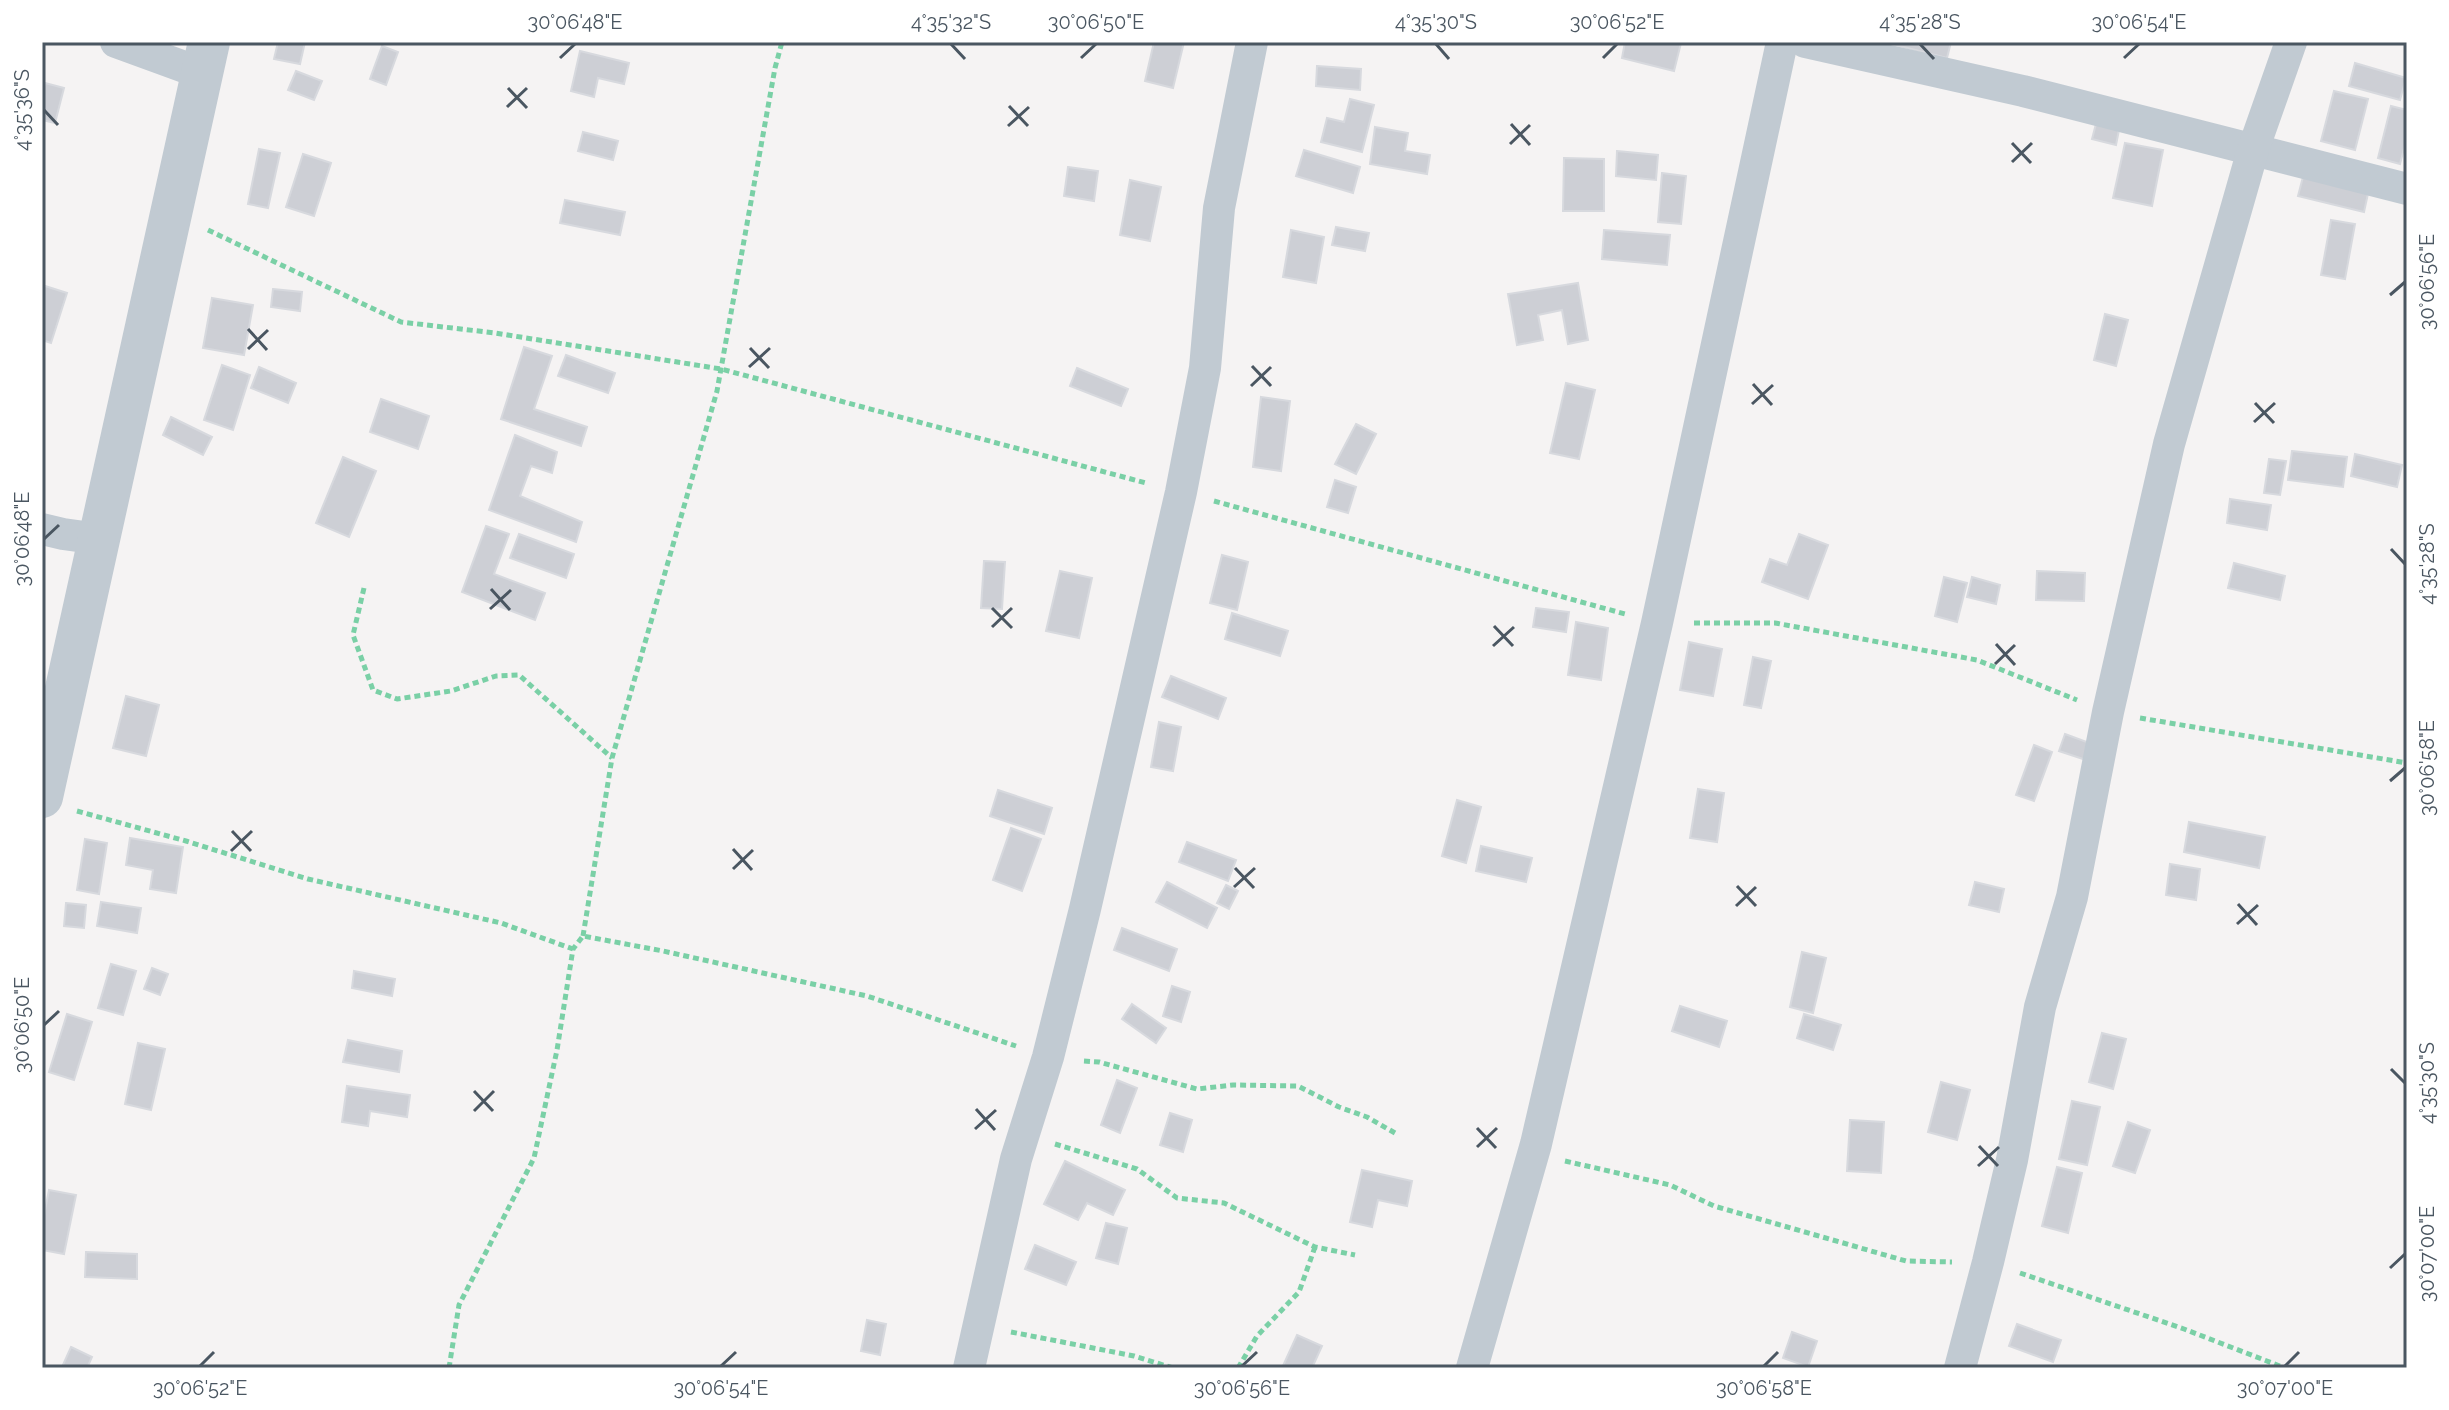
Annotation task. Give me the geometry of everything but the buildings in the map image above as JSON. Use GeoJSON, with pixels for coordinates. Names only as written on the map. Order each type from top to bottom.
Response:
{"type":"FeatureCollection","features":[{"type":"Feature","properties":{"kind":"street"},"geometry":{"type":"LineString","coordinates":[[56,803],[99,539],[205,57],[116,42]]}},
{"type":"Feature","properties":{"kind":"street"},"geometry":{"type":"LineString","coordinates":[[969,1368],[1023,1135],[1048,1057],[1085,909],[1181,492],[1205,368],[1219,208],[1252,42]]}},
{"type":"Feature","properties":{"kind":"street"},"geometry":{"type":"LineString","coordinates":[[1472,1368],[1533,1154],[1657,623],[1782,42]]}},
{"type":"Feature","properties":{"kind":"street"},"geometry":{"type":"LineString","coordinates":[[1805,42],[2023,91],[2407,189]]}},
{"type":"Feature","properties":{"kind":"street"},"geometry":{"type":"LineString","coordinates":[[1960,1368],[2012,1160],[2040,1007],[2072,897],[2108,712],[2169,444],[2253,150],[2291,42]]}},
{"type":"Feature","properties":{"kind":"street"},"geometry":{"type":"LineString","coordinates":[[42,529],[99,539]]}},
{"type":"Feature","properties":{"kind":"path"},"geometry":{"type":"LineString","coordinates":[[449,1368],[459,1305],[534,1158],[557,1050],[573,949],[583,936],[612,758],[713,406],[782,42]]}},
{"type":"Feature","properties":{"kind":"path"},"geometry":{"type":"LineString","coordinates":[[170,212],[401,322],[495,333],[721,369],[1657,623],[1775,623],[1977,660],[2108,712],[2407,763]]}},
{"type":"Feature","properties":{"kind":"path"},"geometry":{"type":"LineString","coordinates":[[364,588],[353,635],[373,690],[397,699],[451,691],[496,676],[519,675],[612,758]]}},
{"type":"Feature","properties":{"kind":"path"},"geometry":{"type":"LineString","coordinates":[[56,803],[308,879],[501,923],[573,949]]}},
{"type":"Feature","properties":{"kind":"path"},"geometry":{"type":"LineString","coordinates":[[583,936],[867,996],[1048,1057],[1099,1062],[1197,1089],[1233,1085],[1298,1086],[1395,1133]]}},
{"type":"Feature","properties":{"kind":"path"},"geometry":{"type":"LineString","coordinates":[[1023,1135],[1137,1169],[1177,1198],[1224,1203],[1315,1247],[1355,1255]]}},
{"type":"Feature","properties":{"kind":"path"},"geometry":{"type":"LineString","coordinates":[[1533,1154],[1670,1185],[1714,1206],[1906,1261],[1988,1262],[2184,1329],[2285,1368]]}},
{"type":"Feature","properties":{"kind":"path"},"geometry":{"type":"LineString","coordinates":[[1238,1368],[1257,1336],[1299,1292],[1315,1247]]}},
{"type":"Feature","properties":{"kind":"path"},"geometry":{"type":"LineString","coordinates":[[978,1326],[1134,1356],[1173,1368]]}}]}
